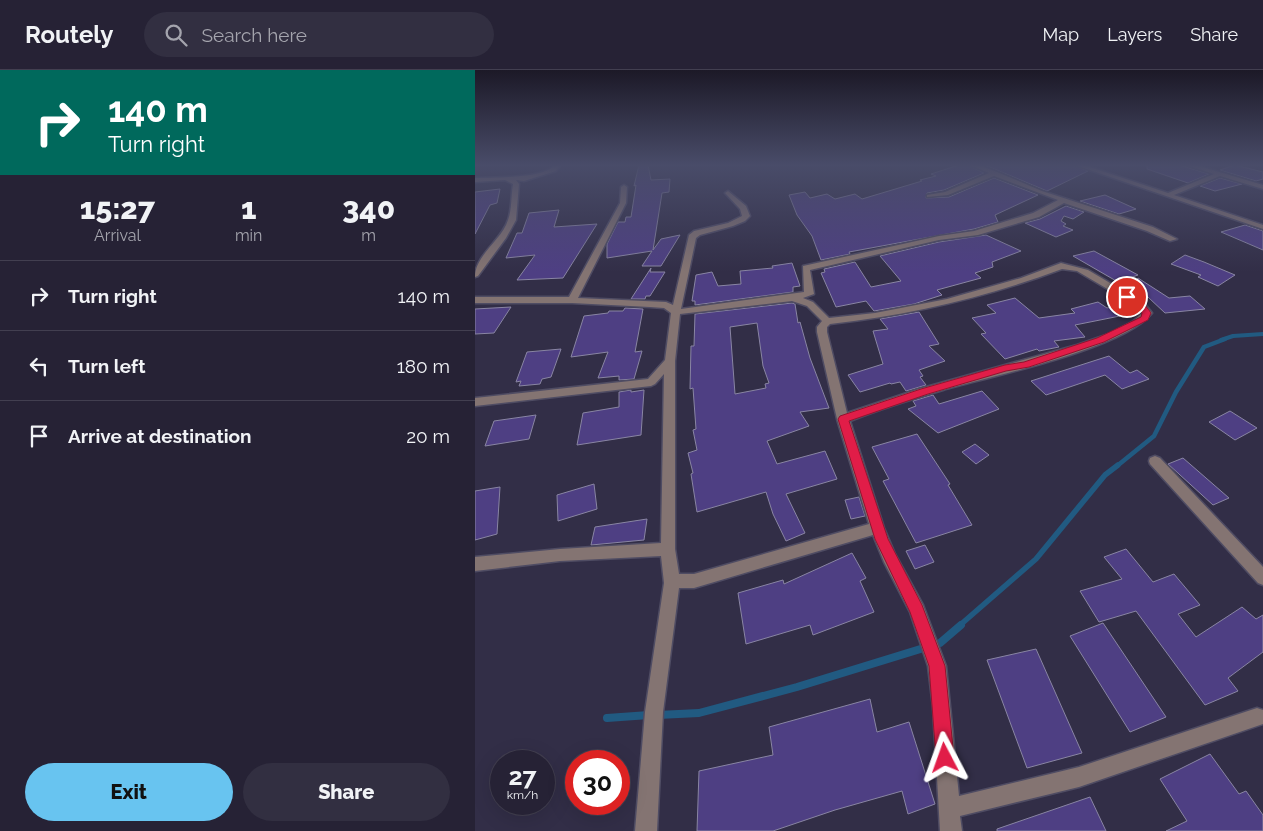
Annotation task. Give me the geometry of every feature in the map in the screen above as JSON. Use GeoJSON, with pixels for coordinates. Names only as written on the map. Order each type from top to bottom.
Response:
{"type":"FeatureCollection","features":[{"type":"Feature","properties":{"kind":"street"},"geometry":{"type":"LineString","coordinates":[[475,274],[513,220],[515,201]]}},
{"type":"Feature","properties":{"kind":"street"},"geometry":{"type":"LineString","coordinates":[[572,300],[623,201]]}},
{"type":"Feature","properties":{"kind":"street"},"geometry":{"type":"LineString","coordinates":[[646,831],[654,719],[672,583],[668,549],[670,361],[676,312],[692,237],[697,233],[735,224],[743,220],[746,216],[743,208],[736,201]]}},
{"type":"Feature","properties":{"kind":"street"},"geometry":{"type":"LineString","coordinates":[[827,321],[809,299],[806,268],[939,238],[975,233],[1036,215],[1063,201]]}},
{"type":"Feature","properties":{"kind":"street"},"geometry":{"type":"LineString","coordinates":[[1066,201],[1150,229],[1173,239]]}},
{"type":"Feature","properties":{"kind":"street"},"geometry":{"type":"LineString","coordinates":[[1184,201],[1263,227]]}},
{"type":"Feature","properties":{"kind":"street"},"geometry":{"type":"LineString","coordinates":[[843,419],[924,391],[1005,368],[1026,365],[1101,340],[1138,324],[1145,319],[1147,313],[1141,305],[1085,272],[1061,266],[1024,280],[948,302],[875,316],[827,321],[822,326],[843,419],[877,528],[889,557],[917,610],[937,666],[947,824],[1079,777],[1261,717]]}},
{"type":"Feature","properties":{"kind":"street"},"geometry":{"type":"LineString","coordinates":[[475,300],[572,300],[666,305],[676,312],[793,298],[809,299]]}},
{"type":"Feature","properties":{"kind":"street"},"geometry":{"type":"LineString","coordinates":[[475,402],[651,382],[670,361]]}},
{"type":"Feature","properties":{"kind":"street"},"geometry":{"type":"LineString","coordinates":[[1155,461],[1263,578]]}},
{"type":"Feature","properties":{"kind":"street"},"geometry":{"type":"LineString","coordinates":[[672,583],[682,580],[694,581],[877,528]]}},
{"type":"Feature","properties":{"kind":"street"},"geometry":{"type":"LineString","coordinates":[[475,564],[560,555],[668,549]]}},
{"type":"Feature","properties":{"kind":"building"},"geometry":{"type":"Polygon","coordinates":[[[475,201],[498,201],[497,203],[490,205],[475,234],[475,201]]]}},
{"type":"Feature","properties":{"kind":"building"},"geometry":{"type":"Polygon","coordinates":[[[634,201],[661,201],[653,250],[661,239],[680,235],[661,266],[642,266],[652,251],[607,258],[607,244],[618,222],[625,222],[626,217],[631,217],[634,201]]]}},
{"type":"Feature","properties":{"kind":"building"},"geometry":{"type":"Polygon","coordinates":[[[791,201],[1026,201],[995,215],[998,222],[974,229],[849,252],[850,254],[821,260],[812,236],[797,215],[791,201]]]}},
{"type":"Feature","properties":{"kind":"building"},"geometry":{"type":"Polygon","coordinates":[[[1080,201],[1117,201],[1136,209],[1119,214],[1080,201]]]}},
{"type":"Feature","properties":{"kind":"building"},"geometry":{"type":"Polygon","coordinates":[[[1066,206],[1084,212],[1073,219],[1064,216],[1061,221],[1066,224],[1063,226],[1073,230],[1056,237],[1025,223],[1040,219],[1066,206]]]}},
{"type":"Feature","properties":{"kind":"building"},"geometry":{"type":"Polygon","coordinates":[[[559,210],[554,227],[597,224],[563,278],[517,280],[535,255],[506,258],[517,233],[522,233],[529,213],[559,210]]]}},
{"type":"Feature","properties":{"kind":"building"},"geometry":{"type":"Polygon","coordinates":[[[1245,225],[1263,231],[1263,250],[1221,232],[1245,225]]]}},
{"type":"Feature","properties":{"kind":"building"},"geometry":{"type":"Polygon","coordinates":[[[986,235],[1021,251],[992,262],[993,267],[975,273],[981,278],[937,290],[942,295],[914,304],[874,311],[866,301],[836,307],[821,273],[825,272],[824,269],[855,262],[871,287],[901,281],[880,256],[939,242],[986,235]]]}},
{"type":"Feature","properties":{"kind":"building"},"geometry":{"type":"Polygon","coordinates":[[[1094,251],[1138,275],[1118,282],[1073,256],[1094,251]]]}},
{"type":"Feature","properties":{"kind":"building"},"geometry":{"type":"Polygon","coordinates":[[[1185,255],[1235,275],[1218,286],[1198,277],[1201,275],[1171,264],[1185,255]]]}},
{"type":"Feature","properties":{"kind":"building"},"geometry":{"type":"Polygon","coordinates":[[[792,263],[800,286],[793,287],[793,292],[695,305],[695,301],[692,301],[696,275],[712,272],[718,286],[741,284],[740,271],[773,268],[772,266],[792,263]]]}},
{"type":"Feature","properties":{"kind":"building"},"geometry":{"type":"Polygon","coordinates":[[[651,268],[650,272],[665,272],[650,296],[646,296],[645,299],[631,299],[651,268]]]}},
{"type":"Feature","properties":{"kind":"building"},"geometry":{"type":"Polygon","coordinates":[[[1138,278],[1169,298],[1190,296],[1205,309],[1165,313],[1133,283],[1138,278]]]}},
{"type":"Feature","properties":{"kind":"building"},"geometry":{"type":"Polygon","coordinates":[[[1015,298],[1039,318],[1075,313],[1071,309],[1098,302],[1107,308],[1114,306],[1116,314],[1120,316],[1075,325],[1085,337],[1054,341],[1059,347],[1039,351],[1037,349],[1005,359],[981,334],[986,333],[972,318],[996,313],[987,305],[1015,298]]]}},
{"type":"Feature","properties":{"kind":"building"},"geometry":{"type":"Polygon","coordinates":[[[795,304],[798,323],[800,322],[810,358],[829,408],[800,412],[809,426],[767,441],[777,464],[825,451],[837,479],[786,494],[805,533],[786,541],[773,514],[766,492],[697,512],[691,474],[693,473],[688,453],[697,450],[693,430],[696,429],[693,388],[690,389],[691,346],[694,346],[695,314],[795,304]],[[757,323],[730,327],[735,394],[766,388],[765,384],[769,383],[763,366],[757,323]]]}},
{"type":"Feature","properties":{"kind":"building"},"geometry":{"type":"Polygon","coordinates":[[[511,307],[494,333],[475,334],[475,309],[511,307]]]}},
{"type":"Feature","properties":{"kind":"building"},"geometry":{"type":"Polygon","coordinates":[[[625,308],[643,309],[635,352],[642,351],[634,379],[619,380],[619,376],[598,378],[608,352],[571,357],[584,316],[608,313],[609,311],[623,311],[625,308]]]}},
{"type":"Feature","properties":{"kind":"building"},"geometry":{"type":"Polygon","coordinates":[[[919,312],[939,344],[929,346],[945,361],[919,370],[923,376],[920,377],[926,385],[906,391],[900,382],[890,383],[860,392],[848,375],[883,364],[873,331],[888,329],[880,319],[919,312]]]}},
{"type":"Feature","properties":{"kind":"building"},"geometry":{"type":"Polygon","coordinates":[[[561,349],[551,377],[542,379],[540,384],[519,386],[521,381],[516,382],[527,352],[561,349]]]}},
{"type":"Feature","properties":{"kind":"building"},"geometry":{"type":"Polygon","coordinates":[[[1109,356],[1130,373],[1137,370],[1149,379],[1122,389],[1105,375],[1046,395],[1031,381],[1109,356]]]}},
{"type":"Feature","properties":{"kind":"building"},"geometry":{"type":"Polygon","coordinates":[[[631,390],[631,392],[644,390],[641,435],[577,445],[583,413],[619,407],[619,392],[631,390]]]}},
{"type":"Feature","properties":{"kind":"building"},"geometry":{"type":"Polygon","coordinates":[[[982,391],[999,409],[938,433],[908,409],[916,406],[913,401],[933,395],[939,404],[982,391]]]}},
{"type":"Feature","properties":{"kind":"building"},"geometry":{"type":"Polygon","coordinates":[[[1230,411],[1257,428],[1235,440],[1209,422],[1230,411]]]}},
{"type":"Feature","properties":{"kind":"building"},"geometry":{"type":"Polygon","coordinates":[[[536,415],[529,439],[485,446],[494,421],[536,415]]]}},
{"type":"Feature","properties":{"kind":"building"},"geometry":{"type":"Polygon","coordinates":[[[917,434],[950,484],[948,485],[972,525],[916,543],[883,481],[889,479],[872,447],[917,434]]]}},
{"type":"Feature","properties":{"kind":"building"},"geometry":{"type":"Polygon","coordinates":[[[975,444],[989,455],[976,464],[962,452],[975,444]]]}},
{"type":"Feature","properties":{"kind":"building"},"geometry":{"type":"Polygon","coordinates":[[[1183,458],[1229,498],[1213,505],[1168,464],[1183,458]]]}},
{"type":"Feature","properties":{"kind":"building"},"geometry":{"type":"Polygon","coordinates":[[[594,484],[597,509],[558,521],[557,495],[594,484]]]}},
{"type":"Feature","properties":{"kind":"building"},"geometry":{"type":"Polygon","coordinates":[[[500,487],[497,534],[475,540],[475,491],[500,487]]]}},
{"type":"Feature","properties":{"kind":"building"},"geometry":{"type":"Polygon","coordinates":[[[859,497],[865,516],[851,519],[845,500],[859,497]]]}},
{"type":"Feature","properties":{"kind":"building"},"geometry":{"type":"Polygon","coordinates":[[[647,519],[644,540],[591,545],[595,527],[647,519]]]}},
{"type":"Feature","properties":{"kind":"building"},"geometry":{"type":"Polygon","coordinates":[[[925,545],[934,562],[915,569],[906,551],[925,545]]]}},
{"type":"Feature","properties":{"kind":"building"},"geometry":{"type":"Polygon","coordinates":[[[1126,549],[1153,582],[1174,574],[1200,605],[1178,614],[1196,637],[1242,607],[1256,619],[1263,615],[1263,652],[1228,678],[1238,691],[1205,705],[1136,611],[1099,622],[1080,591],[1122,579],[1104,557],[1126,549]]]}},
{"type":"Feature","properties":{"kind":"building"},"geometry":{"type":"Polygon","coordinates":[[[852,553],[866,578],[860,581],[874,612],[813,635],[810,625],[746,644],[738,593],[783,580],[784,584],[852,553]]]}},
{"type":"Feature","properties":{"kind":"building"},"geometry":{"type":"Polygon","coordinates":[[[1103,623],[1166,717],[1130,732],[1070,636],[1103,623]]]}},
{"type":"Feature","properties":{"kind":"building"},"geometry":{"type":"Polygon","coordinates":[[[1036,649],[1082,753],[1027,768],[987,660],[1036,649]]]}},
{"type":"Feature","properties":{"kind":"building"},"geometry":{"type":"Polygon","coordinates":[[[870,699],[877,732],[909,722],[935,804],[908,814],[902,791],[835,810],[773,831],[697,831],[699,771],[773,755],[769,727],[870,699]]]}},
{"type":"Feature","properties":{"kind":"building"},"geometry":{"type":"Polygon","coordinates":[[[1210,754],[1239,794],[1246,791],[1263,815],[1263,831],[1166,831],[1187,821],[1160,779],[1210,754]]]}},
{"type":"Feature","properties":{"kind":"building"},"geometry":{"type":"Polygon","coordinates":[[[1090,797],[1106,831],[997,831],[997,829],[1090,797]]]}},
{"type":"Feature","properties":{"kind":"waterway"},"geometry":{"type":"LineString","coordinates":[[1221,340],[1233,336],[1263,334]]}},
{"type":"Feature","properties":{"kind":"waterway"},"geometry":{"type":"LineString","coordinates":[[1117,466],[1154,436],[1176,392],[1204,347],[1225,339]]}},
{"type":"Feature","properties":{"kind":"waterway"},"geometry":{"type":"LineString","coordinates":[[959,626],[1036,559],[1105,475],[1118,465]]}},
{"type":"Feature","properties":{"kind":"waterway"},"geometry":{"type":"LineString","coordinates":[[658,715],[699,713],[797,687],[940,643],[961,625]]}},
{"type":"Feature","properties":{"kind":"waterway"},"geometry":{"type":"LineString","coordinates":[[607,718],[649,715]]}},
{"type":"Feature","properties":{"kind":"route"},"geometry":{"type":"LineString","coordinates":[[945,758],[937,666],[917,610],[881,539],[843,419],[924,391],[1005,368],[1026,365],[1101,340],[1145,319],[1147,313],[1141,305],[1127,297]]}}]}
